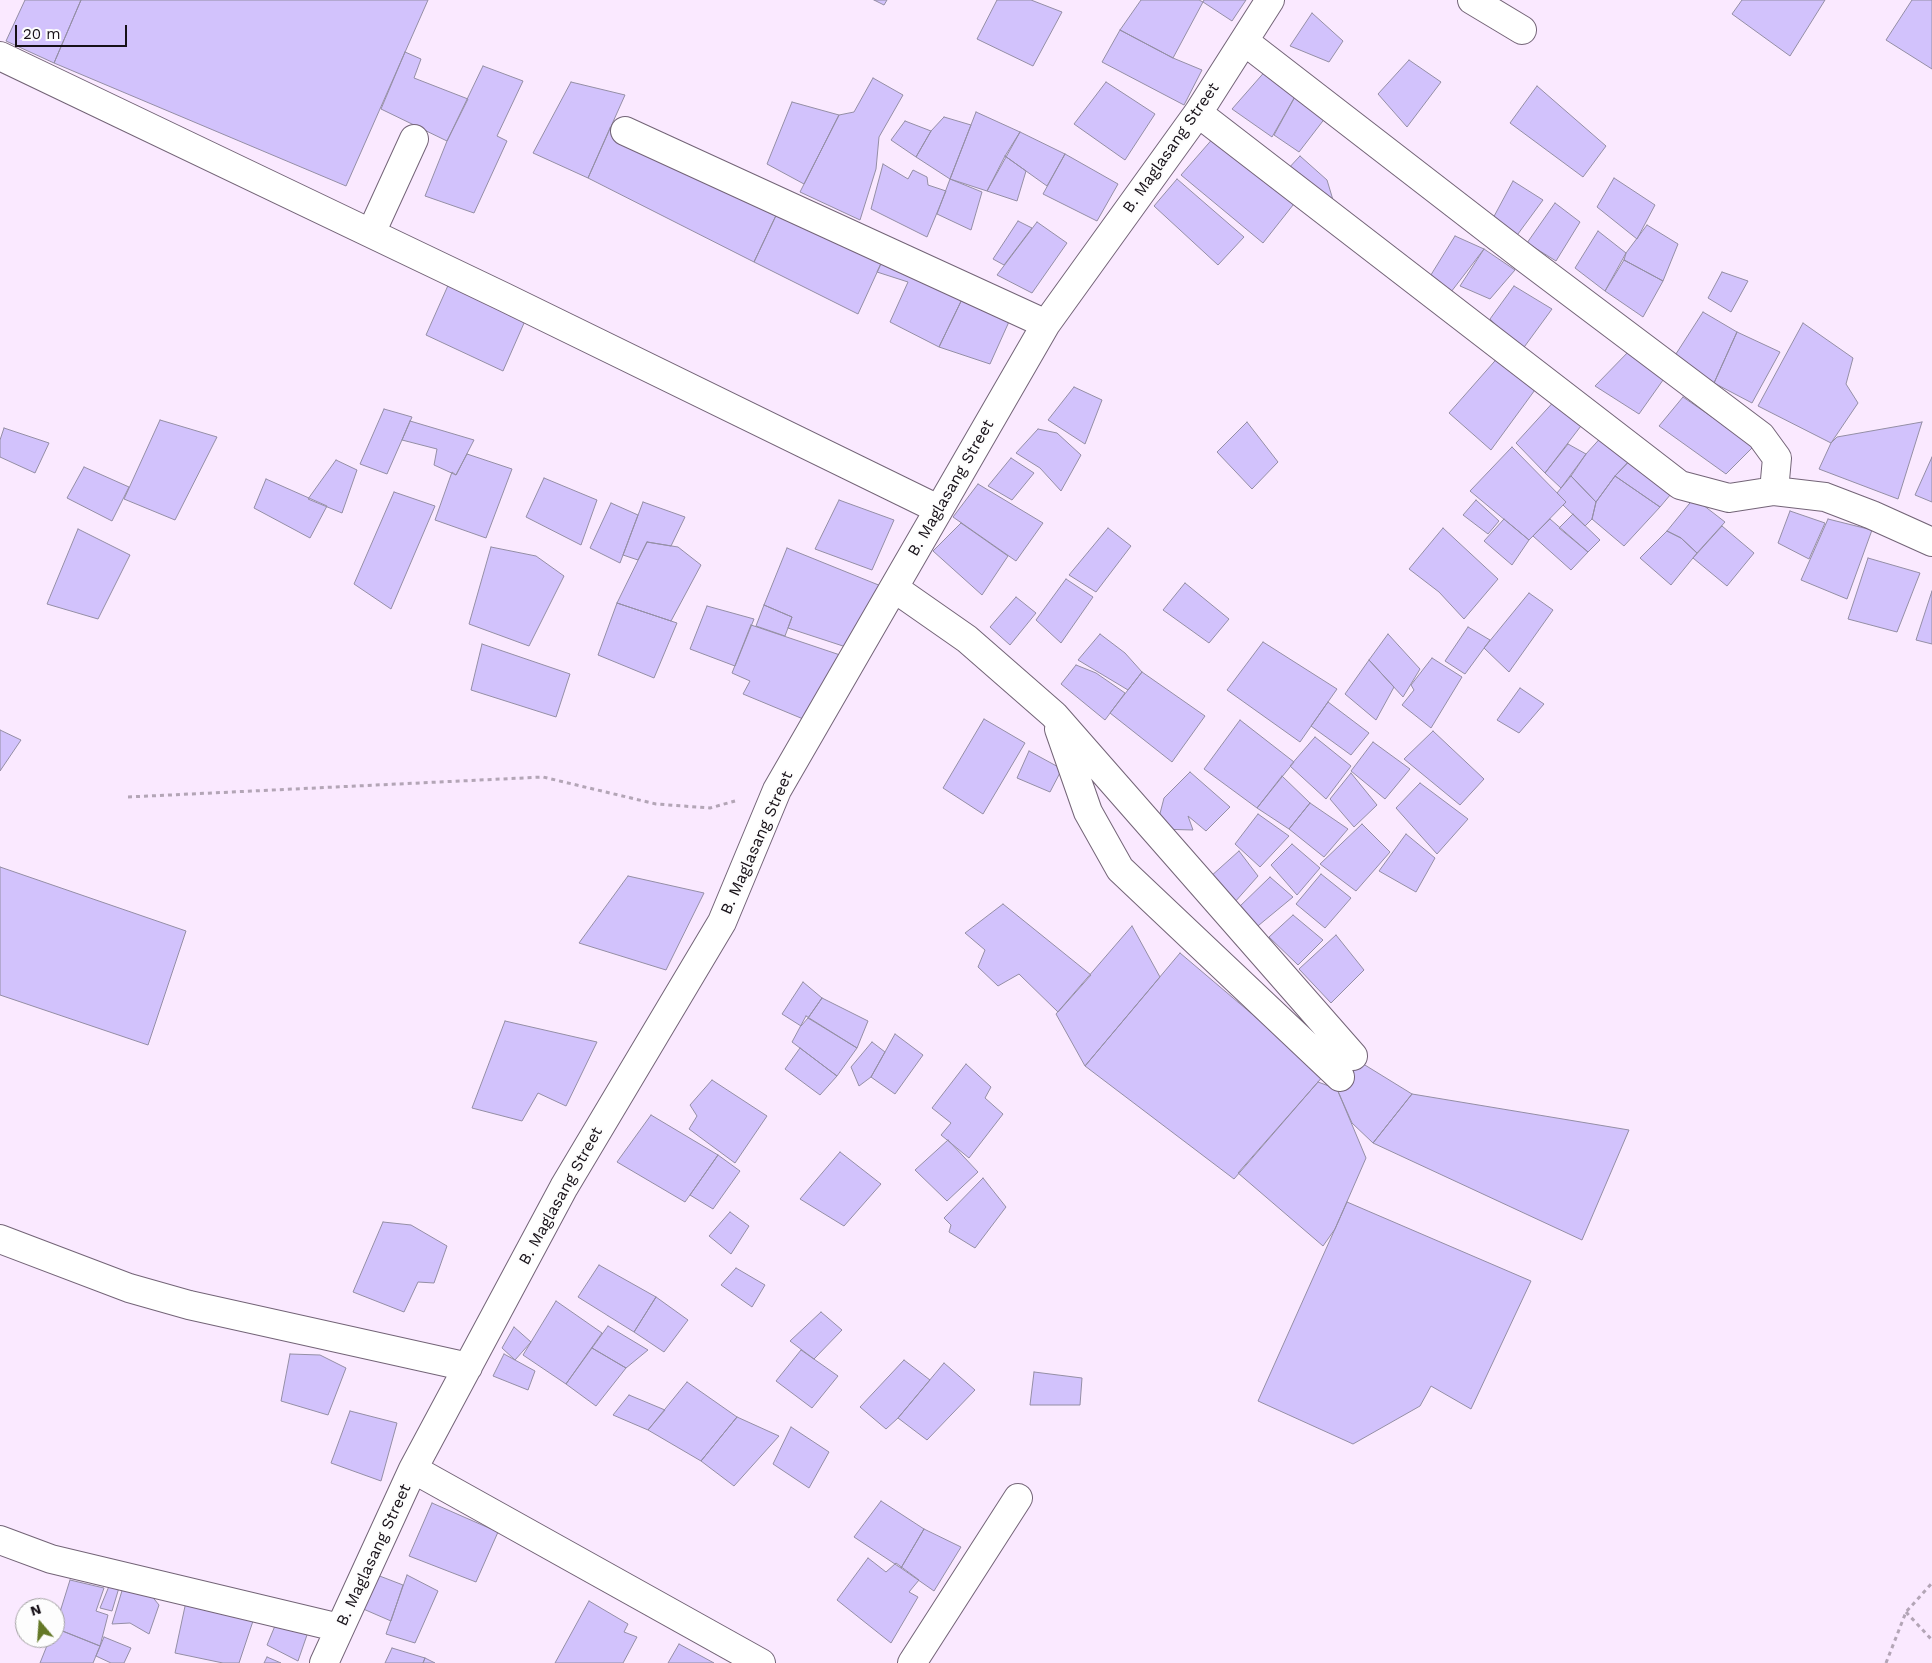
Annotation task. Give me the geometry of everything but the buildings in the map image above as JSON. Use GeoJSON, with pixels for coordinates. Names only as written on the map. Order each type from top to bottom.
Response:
{"type":"FeatureCollection","features":[{"type":"Feature","properties":{"kind":"street","name":"B. Maglasang Street"},"geometry":{"type":"LineString","coordinates":[[324,1663],[413,1469],[564,1187],[722,922],[777,790],[1046,324],[1198,113],[1270,0]]}},
{"type":"Feature","properties":{"kind":"street"},"geometry":{"type":"LineString","coordinates":[[1472,0],[1522,30]]}},
{"type":"Feature","properties":{"kind":"street"},"geometry":{"type":"LineString","coordinates":[[1244,41],[1518,253],[1761,436],[1777,458],[1774,490]]}},
{"type":"Feature","properties":{"kind":"street"},"geometry":{"type":"LineString","coordinates":[[0,56],[371,233],[938,509]]}},
{"type":"Feature","properties":{"kind":"street"},"geometry":{"type":"LineString","coordinates":[[1198,113],[1680,485],[1729,498],[1774,490],[1825,497],[1872,515],[1932,542]]}},
{"type":"Feature","properties":{"kind":"street"},"geometry":{"type":"LineString","coordinates":[[625,131],[1046,324]]}},
{"type":"Feature","properties":{"kind":"street"},"geometry":{"type":"LineString","coordinates":[[371,233],[414,139]]}},
{"type":"Feature","properties":{"kind":"street"},"geometry":{"type":"LineString","coordinates":[[894,588],[967,639],[1054,715],[1346,1067],[1120,869],[1088,812],[1054,715]]}},
{"type":"Feature","properties":{"kind":"street"},"geometry":{"type":"LineString","coordinates":[[0,1239],[129,1288],[189,1305],[468,1366]]}},
{"type":"Feature","properties":{"kind":"street"},"geometry":{"type":"LineString","coordinates":[[413,1469],[761,1663]]}},
{"type":"Feature","properties":{"kind":"street"},"geometry":{"type":"LineString","coordinates":[[912,1663],[1018,1498]]}},
{"type":"Feature","properties":{"kind":"street"},"geometry":{"type":"LineString","coordinates":[[0,1540],[52,1558],[340,1628]]}},
{"type":"Feature","properties":{"kind":"path"},"geometry":{"type":"LineString","coordinates":[[128,797],[543,777],[656,804],[710,808],[777,790]]}},
{"type":"Feature","properties":{"kind":"path"},"geometry":{"type":"LineString","coordinates":[[1886,1663],[1906,1612],[1932,1583]]}},
{"type":"Feature","properties":{"kind":"path"},"geometry":{"type":"LineString","coordinates":[[1906,1612],[1932,1640]]}}]}
